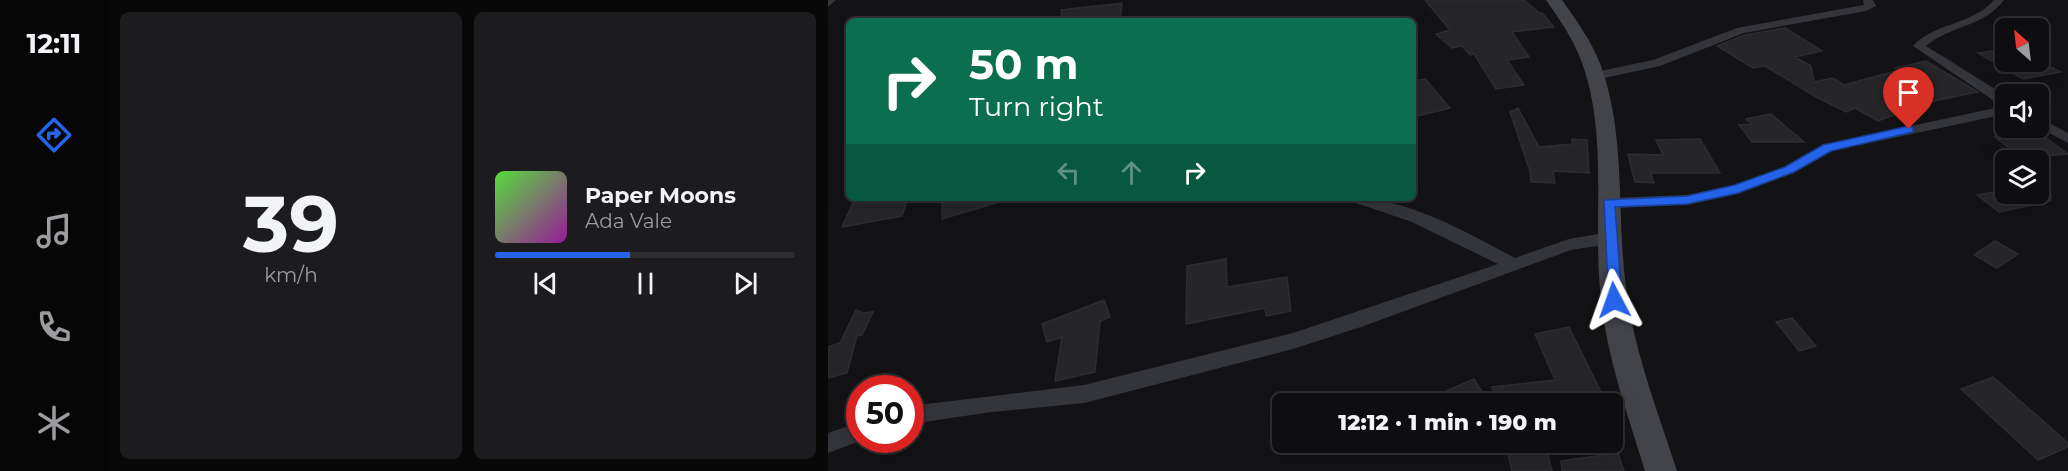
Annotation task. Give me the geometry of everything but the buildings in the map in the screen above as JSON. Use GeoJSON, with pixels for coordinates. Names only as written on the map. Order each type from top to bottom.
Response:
{"type":"FeatureCollection","features":[{"type":"Feature","properties":{"kind":"main road"},"geometry":{"type":"LineString","coordinates":[[1554,0],[1586,52],[1595,76],[1601,104],[1614,300],[1634,384],[1662,471]]}},
{"type":"Feature","properties":{"kind":"street"},"geometry":{"type":"LineString","coordinates":[[828,4],[831,0]]}},
{"type":"Feature","properties":{"kind":"street"},"geometry":{"type":"LineString","coordinates":[[1595,76],[1656,63],[1741,30],[1866,8],[1871,6],[1868,0]]}},
{"type":"Feature","properties":{"kind":"street"},"geometry":{"type":"LineString","coordinates":[[1995,94],[1919,46],[1937,34],[1988,12],[1999,0]]}},
{"type":"Feature","properties":{"kind":"street"},"geometry":{"type":"LineString","coordinates":[[1609,203],[1687,200],[1738,189],[1790,170],[1827,148],[1995,110]]}},
{"type":"Feature","properties":{"kind":"street"},"geometry":{"type":"LineString","coordinates":[[2049,128],[2068,139]]}},
{"type":"Feature","properties":{"kind":"street"},"geometry":{"type":"LineString","coordinates":[[1369,201],[1400,209],[1441,226],[1512,264]]}},
{"type":"Feature","properties":{"kind":"street"},"geometry":{"type":"LineString","coordinates":[[924,413],[981,404],[1042,400],[1084,394],[1303,338],[1569,245],[1610,238]]}},
{"type":"Feature","properties":{"kind":"street"},"geometry":{"type":"LineString","coordinates":[[828,443],[846,436]]}},
{"type":"Feature","properties":{"kind":"route"},"geometry":{"type":"LineString","coordinates":[[1614,300],[1609,203],[1687,200],[1738,189],[1790,170],[1827,148],[1909,129]]}}]}
